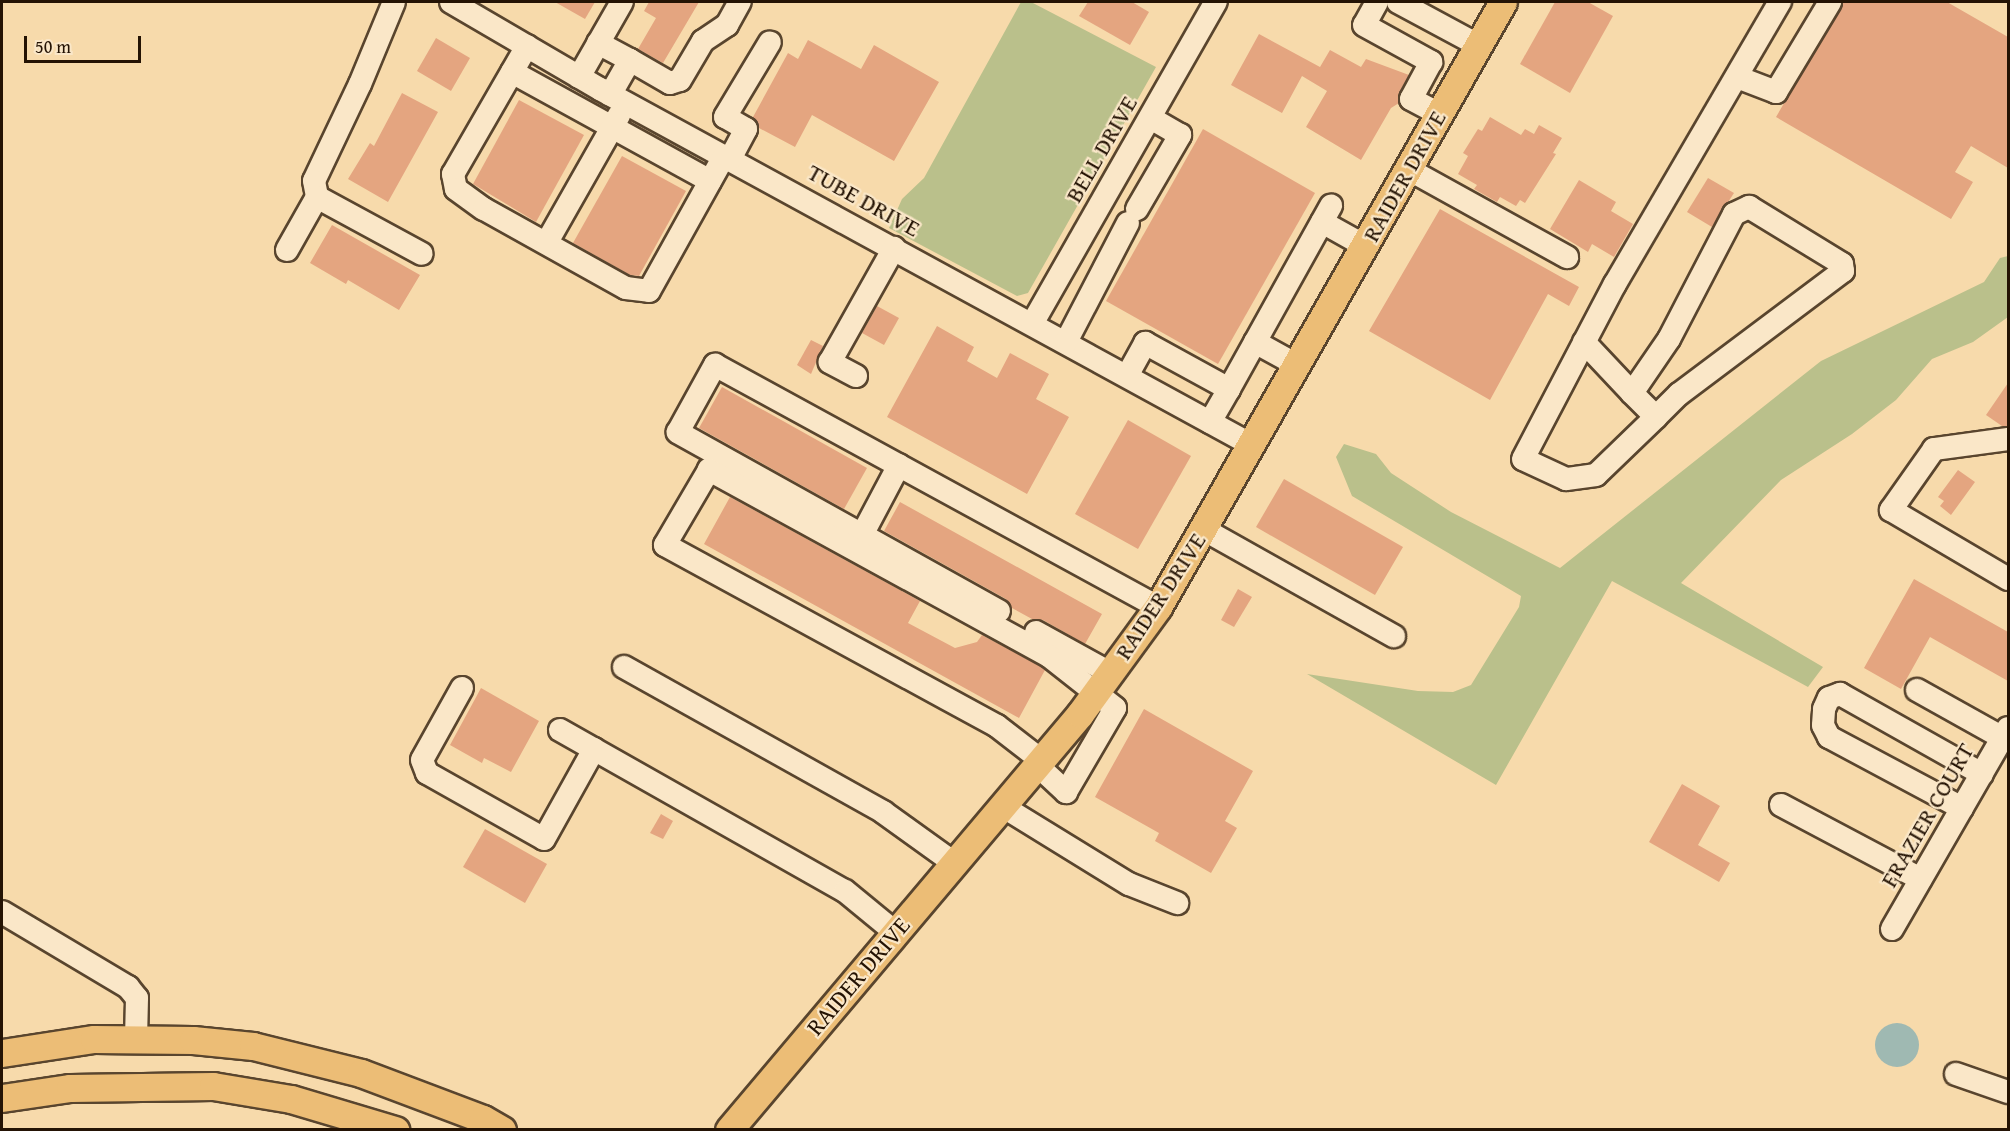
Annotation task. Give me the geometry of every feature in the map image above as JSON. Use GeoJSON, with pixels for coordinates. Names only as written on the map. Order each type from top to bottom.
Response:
{"type":"FeatureCollection","features":[{"type":"Feature","properties":{"kind":"main road","name":"RAIDER DRIVE"},"geometry":{"type":"LineString","coordinates":[[729,1130],[1039,763],[1158,607],[1503,2]]}},
{"type":"Feature","properties":{"kind":"main road"},"geometry":{"type":"LineString","coordinates":[[2,1053],[94,1040],[193,1040],[253,1046],[313,1059],[361,1073],[483,1119],[502,1130]]}},
{"type":"Feature","properties":{"kind":"main road"},"geometry":{"type":"LineString","coordinates":[[2,1098],[69,1088],[213,1086],[291,1099],[395,1130]]}},
{"type":"Feature","properties":{"kind":"street"},"geometry":{"type":"LineString","coordinates":[[287,250],[317,197],[314,182],[360,84],[394,2]]}},
{"type":"Feature","properties":{"kind":"street"},"geometry":{"type":"LineString","coordinates":[[579,77],[622,2]]}},
{"type":"Feature","properties":{"kind":"street"},"geometry":{"type":"LineString","coordinates":[[598,43],[670,83],[680,80],[703,40],[726,26],[740,2]]}},
{"type":"Feature","properties":{"kind":"street","name":"BELL DRIVE"},"geometry":{"type":"LineString","coordinates":[[1032,324],[1216,2]]}},
{"type":"Feature","properties":{"kind":"street"},"geometry":{"type":"LineString","coordinates":[[1377,2],[1364,25],[1431,62],[1411,99],[1439,114]]}},
{"type":"Feature","properties":{"kind":"street"},"geometry":{"type":"LineString","coordinates":[[1398,2],[1478,45]]}},
{"type":"Feature","properties":{"kind":"street"},"geometry":{"type":"LineString","coordinates":[[1632,393],[1669,339],[1734,214],[1749,207],[1842,264],[1843,271],[1679,394],[1596,475],[1566,479],[1523,459],[1633,254],[1780,2]]}},
{"type":"Feature","properties":{"kind":"street"},"geometry":{"type":"LineString","coordinates":[[1737,77],[1776,92],[1830,2]]}},
{"type":"Feature","properties":{"kind":"street","name":"TUBE DRIVE"},"geometry":{"type":"LineString","coordinates":[[464,5],[527,46],[618,99],[1252,445]]}},
{"type":"Feature","properties":{"kind":"street"},"geometry":{"type":"LineString","coordinates":[[527,46],[453,174],[453,183],[459,193],[626,288],[649,291],[710,182],[746,129],[725,117],[770,42]]}},
{"type":"Feature","properties":{"kind":"street"},"geometry":{"type":"LineString","coordinates":[[547,242],[611,129],[630,60]]}},
{"type":"Feature","properties":{"kind":"street"},"geometry":{"type":"LineString","coordinates":[[512,72],[710,182]]}},
{"type":"Feature","properties":{"kind":"street"},"geometry":{"type":"LineString","coordinates":[[1066,342],[1128,224],[1180,135],[1150,118]]}},
{"type":"Feature","properties":{"kind":"street"},"geometry":{"type":"LineString","coordinates":[[1408,169],[1567,257]]}},
{"type":"Feature","properties":{"kind":"street"},"geometry":{"type":"LineString","coordinates":[[317,197],[422,254]]}},
{"type":"Feature","properties":{"kind":"street"},"geometry":{"type":"LineString","coordinates":[[1210,422],[1327,214],[1365,246]]}},
{"type":"Feature","properties":{"kind":"street"},"geometry":{"type":"LineString","coordinates":[[1090,222],[1128,224]]}},
{"type":"Feature","properties":{"kind":"street"},"geometry":{"type":"LineString","coordinates":[[856,376],[830,362],[894,248]]}},
{"type":"Feature","properties":{"kind":"street"},"geometry":{"type":"LineString","coordinates":[[1255,342],[1297,365]]}},
{"type":"Feature","properties":{"kind":"street"},"geometry":{"type":"LineString","coordinates":[[1584,342],[1656,417]]}},
{"type":"Feature","properties":{"kind":"street"},"geometry":{"type":"LineString","coordinates":[[1127,376],[1145,343],[1228,389]]}},
{"type":"Feature","properties":{"kind":"street"},"geometry":{"type":"LineString","coordinates":[[1103,682],[1049,656],[709,470],[665,545],[997,726],[1039,763],[1066,792],[1115,708],[1103,682],[862,535],[678,432],[715,365],[1158,607]]}},
{"type":"Feature","properties":{"kind":"street"},"geometry":{"type":"LineString","coordinates":[[2008,439],[1934,449],[1891,510],[2008,579]]}},
{"type":"Feature","properties":{"kind":"street"},"geometry":{"type":"LineString","coordinates":[[862,535],[899,465]]}},
{"type":"Feature","properties":{"kind":"street"},"geometry":{"type":"LineString","coordinates":[[1203,529],[1394,636]]}},
{"type":"Feature","properties":{"kind":"street"},"geometry":{"type":"LineString","coordinates":[[624,667],[883,812],[954,862]]}},
{"type":"Feature","properties":{"kind":"street"},"geometry":{"type":"LineString","coordinates":[[462,688],[422,760],[427,773],[544,839],[594,749]]}},
{"type":"Feature","properties":{"kind":"street"},"geometry":{"type":"LineString","coordinates":[[1917,690],[2006,733]]}},
{"type":"Feature","properties":{"kind":"street"},"geometry":{"type":"LineString","coordinates":[[1957,805],[1829,737],[1822,725],[1824,709],[1830,698],[1840,694],[1982,774]]}},
{"type":"Feature","properties":{"kind":"street"},"geometry":{"type":"LineString","coordinates":[[560,730],[845,891],[895,932]]}},
{"type":"Feature","properties":{"kind":"street","name":"FRAZIER COURT"},"geometry":{"type":"LineString","coordinates":[[1892,929],[1917,877],[1957,805],[1982,774],[2006,733]]}},
{"type":"Feature","properties":{"kind":"street"},"geometry":{"type":"LineString","coordinates":[[1781,805],[1917,877]]}},
{"type":"Feature","properties":{"kind":"street"},"geometry":{"type":"LineString","coordinates":[[1002,806],[1129,884],[1177,903]]}},
{"type":"Feature","properties":{"kind":"street"},"geometry":{"type":"LineString","coordinates":[[2,912],[128,987],[137,998],[136,1040]]}},
{"type":"Feature","properties":{"kind":"street"},"geometry":{"type":"LineString","coordinates":[[1956,1074],[2008,1092]]}},
{"type":"Feature","properties":{"kind":"green space"},"geometry":{"type":"Polygon","coordinates":[[[1021,2],[1031,2],[1156,67],[1028,293],[1017,296],[889,228],[902,199],[924,178],[1021,2]]]}},
{"type":"Feature","properties":{"kind":"green space"},"geometry":{"type":"Polygon","coordinates":[[[2008,256],[2008,317],[1973,342],[1932,359],[1896,400],[1852,434],[1781,480],[1681,583],[1823,667],[1808,687],[1612,581],[1496,785],[1307,674],[1418,691],[1453,692],[1471,685],[1519,607],[1521,596],[1352,496],[1336,457],[1344,444],[1376,454],[1391,473],[1451,512],[1560,568],[1821,361],[1984,282],[2000,258],[2008,256]]]}},
{"type":"Feature","properties":{"kind":"water"},"geometry":{"type":"Polygon","coordinates":[[[1897,1023],[1913,1029],[1919,1045],[1913,1061],[1897,1067],[1881,1061],[1875,1045],[1881,1029],[1897,1023]]]}},
{"type":"Feature","properties":{"kind":"building"},"geometry":{"type":"Polygon","coordinates":[[[555,2],[595,2],[585,19],[555,2]]]}},
{"type":"Feature","properties":{"kind":"building"},"geometry":{"type":"Polygon","coordinates":[[[649,2],[699,2],[663,63],[638,49],[656,18],[644,11],[649,2]]]}},
{"type":"Feature","properties":{"kind":"building"},"geometry":{"type":"Polygon","coordinates":[[[1088,2],[1132,2],[1149,12],[1130,45],[1079,16],[1088,2]]]}},
{"type":"Feature","properties":{"kind":"building"},"geometry":{"type":"Polygon","coordinates":[[[1555,2],[1588,2],[1613,16],[1570,93],[1520,64],[1555,2]]]}},
{"type":"Feature","properties":{"kind":"building"},"geometry":{"type":"Polygon","coordinates":[[[1843,2],[1947,2],[2008,37],[2008,168],[1971,146],[1955,172],[1973,182],[1951,219],[1776,117],[1843,2]]]}},
{"type":"Feature","properties":{"kind":"building"},"geometry":{"type":"Polygon","coordinates":[[[1259,34],[1320,67],[1330,50],[1361,67],[1366,59],[1409,75],[1399,93],[1399,103],[1391,108],[1361,160],[1306,127],[1327,91],[1302,76],[1282,113],[1231,85],[1259,34]]]}},
{"type":"Feature","properties":{"kind":"building"},"geometry":{"type":"Polygon","coordinates":[[[436,38],[470,58],[451,91],[417,71],[436,38]]]}},
{"type":"Feature","properties":{"kind":"building"},"geometry":{"type":"Polygon","coordinates":[[[808,40],[861,69],[874,45],[939,82],[894,161],[812,115],[795,147],[759,128],[753,117],[788,53],[798,59],[808,40]]]}},
{"type":"Feature","properties":{"kind":"building"},"geometry":{"type":"Polygon","coordinates":[[[402,93],[438,112],[388,202],[348,179],[370,143],[374,146],[402,93]]]}},
{"type":"Feature","properties":{"kind":"building"},"geometry":{"type":"Polygon","coordinates":[[[519,100],[584,135],[536,222],[473,184],[519,100]]]}},
{"type":"Feature","properties":{"kind":"building"},"geometry":{"type":"Polygon","coordinates":[[[1490,117],[1521,135],[1525,129],[1534,134],[1539,125],[1562,138],[1553,153],[1556,154],[1525,203],[1520,200],[1516,206],[1500,197],[1497,202],[1474,189],[1477,185],[1458,174],[1468,156],[1463,153],[1478,129],[1482,131],[1490,117]]]}},
{"type":"Feature","properties":{"kind":"building"},"geometry":{"type":"Polygon","coordinates":[[[1203,129],[1315,193],[1218,364],[1106,301],[1203,129]]]}},
{"type":"Feature","properties":{"kind":"building"},"geometry":{"type":"Polygon","coordinates":[[[622,156],[686,191],[639,276],[630,275],[573,243],[622,156]]]}},
{"type":"Feature","properties":{"kind":"building"},"geometry":{"type":"Polygon","coordinates":[[[1708,178],[1734,193],[1712,227],[1687,212],[1708,178]]]}},
{"type":"Feature","properties":{"kind":"building"},"geometry":{"type":"Polygon","coordinates":[[[1579,180],[1616,202],[1611,211],[1633,224],[1614,257],[1592,244],[1588,252],[1550,229],[1579,180]]]}},
{"type":"Feature","properties":{"kind":"building"},"geometry":{"type":"Polygon","coordinates":[[[1440,209],[1579,287],[1569,306],[1548,294],[1490,400],[1369,331],[1440,209]]]}},
{"type":"Feature","properties":{"kind":"building"},"geometry":{"type":"Polygon","coordinates":[[[332,225],[420,275],[399,310],[348,280],[346,284],[310,263],[332,225]]]}},
{"type":"Feature","properties":{"kind":"building"},"geometry":{"type":"Polygon","coordinates":[[[877,306],[899,318],[884,345],[862,333],[877,306]]]}},
{"type":"Feature","properties":{"kind":"building"},"geometry":{"type":"Polygon","coordinates":[[[937,326],[974,347],[967,361],[997,378],[1010,353],[1049,374],[1036,399],[1069,417],[1027,494],[887,417],[937,326]]]}},
{"type":"Feature","properties":{"kind":"building"},"geometry":{"type":"Polygon","coordinates":[[[811,340],[823,346],[811,374],[797,365],[811,340]]]}},
{"type":"Feature","properties":{"kind":"building"},"geometry":{"type":"Polygon","coordinates":[[[2008,383],[2008,426],[2002,426],[1986,415],[2008,383]]]}},
{"type":"Feature","properties":{"kind":"building"},"geometry":{"type":"Polygon","coordinates":[[[722,387],[867,468],[844,509],[699,428],[722,387]]]}},
{"type":"Feature","properties":{"kind":"building"},"geometry":{"type":"Polygon","coordinates":[[[1128,420],[1191,456],[1138,549],[1075,514],[1128,420]]]}},
{"type":"Feature","properties":{"kind":"building"},"geometry":{"type":"Polygon","coordinates":[[[1958,470],[1975,482],[1951,515],[1940,506],[1944,501],[1938,497],[1958,470]]]}},
{"type":"Feature","properties":{"kind":"building"},"geometry":{"type":"Polygon","coordinates":[[[1284,479],[1403,547],[1375,595],[1256,527],[1284,479]]]}},
{"type":"Feature","properties":{"kind":"building"},"geometry":{"type":"Polygon","coordinates":[[[730,497],[920,601],[908,623],[955,648],[977,642],[982,635],[1042,667],[1045,670],[1019,718],[704,544],[730,497]]]}},
{"type":"Feature","properties":{"kind":"building"},"geometry":{"type":"Polygon","coordinates":[[[900,502],[1102,614],[1085,644],[1043,620],[1032,619],[1012,608],[1006,599],[884,531],[900,502]]]}},
{"type":"Feature","properties":{"kind":"building"},"geometry":{"type":"Polygon","coordinates":[[[1914,579],[2008,632],[2008,681],[1930,637],[1901,689],[1864,668],[1914,579]]]}},
{"type":"Feature","properties":{"kind":"building"},"geometry":{"type":"Polygon","coordinates":[[[1238,589],[1252,597],[1234,627],[1221,620],[1238,589]]]}},
{"type":"Feature","properties":{"kind":"building"},"geometry":{"type":"Polygon","coordinates":[[[481,688],[539,721],[511,772],[484,758],[482,763],[450,745],[481,688]]]}},
{"type":"Feature","properties":{"kind":"building"},"geometry":{"type":"Polygon","coordinates":[[[1144,709],[1253,771],[1225,821],[1237,828],[1211,873],[1155,841],[1159,833],[1095,797],[1144,709]]]}},
{"type":"Feature","properties":{"kind":"building"},"geometry":{"type":"Polygon","coordinates":[[[1682,784],[1720,806],[1698,845],[1730,863],[1719,882],[1649,842],[1682,784]]]}},
{"type":"Feature","properties":{"kind":"building"},"geometry":{"type":"Polygon","coordinates":[[[661,814],[673,821],[663,839],[650,833],[661,814]]]}},
{"type":"Feature","properties":{"kind":"building"},"geometry":{"type":"Polygon","coordinates":[[[485,829],[547,864],[525,903],[463,867],[485,829]]]}}]}
